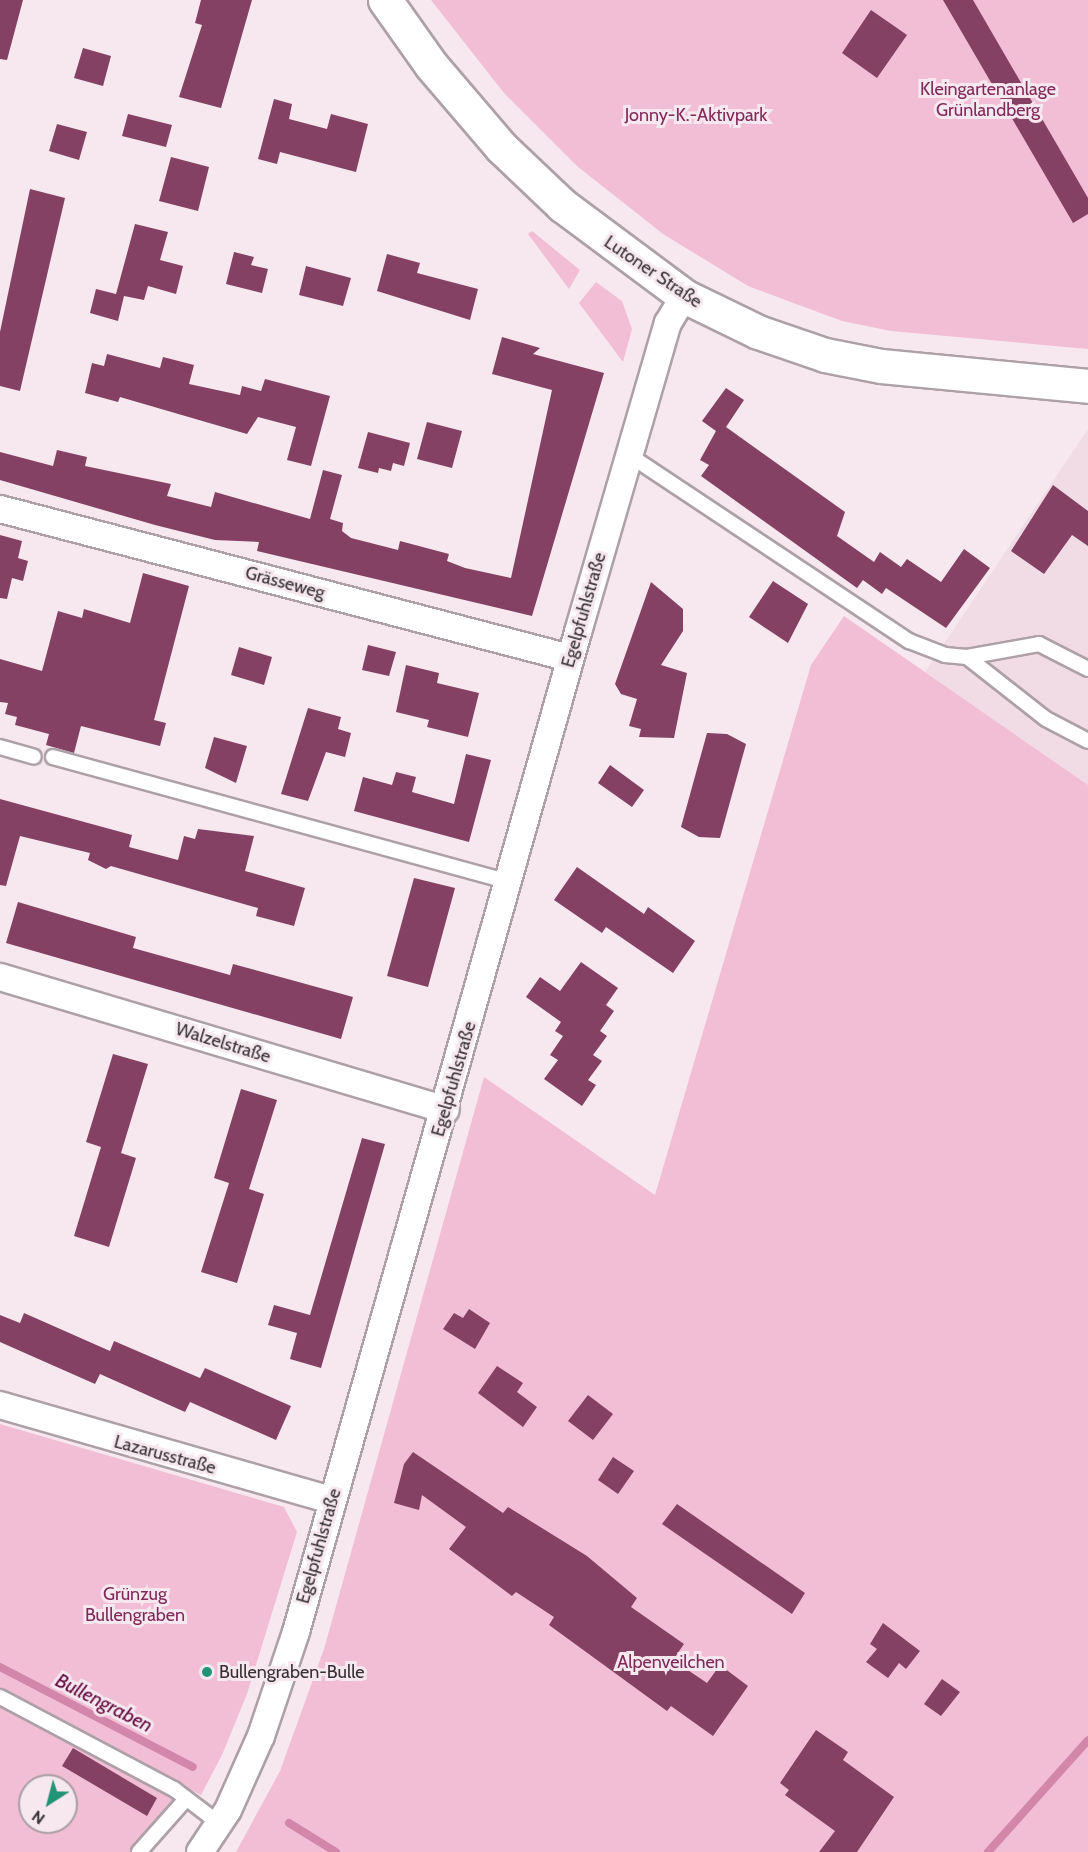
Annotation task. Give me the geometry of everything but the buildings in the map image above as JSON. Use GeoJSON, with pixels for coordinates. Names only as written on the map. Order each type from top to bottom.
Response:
{"type":"FeatureCollection","features":[{"type":"Feature","properties":{"kind":"street","name":"Lutoner Straße"},"geometry":{"type":"LineString","coordinates":[[386,0],[437,72],[509,156],[562,206],[684,296],[758,332],[825,355],[881,366],[1088,386]]}},
{"type":"Feature","properties":{"kind":"street","name":"Egelpfuhlstraße"},"geometry":{"type":"LineString","coordinates":[[200,1852],[220,1824],[261,1736],[446,1110],[570,658],[668,323],[684,296]]}},
{"type":"Feature","properties":{"kind":"street","name":"Grässeweg"},"geometry":{"type":"LineString","coordinates":[[0,509],[570,658]]}},
{"type":"Feature","properties":{"kind":"street","name":"Walzelstraße"},"geometry":{"type":"LineString","coordinates":[[0,977],[446,1110]]}},
{"type":"Feature","properties":{"kind":"street","name":"Lazarusstraße"},"geometry":{"type":"LineString","coordinates":[[0,1405],[332,1500]]}},
{"type":"Feature","properties":{"kind":"lane"},"geometry":{"type":"LineString","coordinates":[[630,455],[909,641],[945,655],[967,657],[1039,644],[1088,669]]}},
{"type":"Feature","properties":{"kind":"lane"},"geometry":{"type":"LineString","coordinates":[[967,657],[1046,719],[1088,741]]}},
{"type":"Feature","properties":{"kind":"lane"},"geometry":{"type":"LineString","coordinates":[[0,747],[34,757]]}},
{"type":"Feature","properties":{"kind":"lane"},"geometry":{"type":"LineString","coordinates":[[53,757],[509,882]]}},
{"type":"Feature","properties":{"kind":"lane"},"geometry":{"type":"LineString","coordinates":[[0,1697],[186,1799],[220,1824]]}},
{"type":"Feature","properties":{"kind":"lane"},"geometry":{"type":"LineString","coordinates":[[139,1852],[186,1799]]}},
{"type":"Feature","properties":{"kind":"shaded area"},"geometry":{"type":"Polygon","coordinates":[[[1088,429],[1088,785],[925,672],[1088,429]]]}},
{"type":"Feature","properties":{"kind":"green space","name":"Jonny-K.-Aktivpark"},"geometry":{"type":"Polygon","coordinates":[[[431,0],[1088,0],[1088,349],[891,331],[842,321],[748,286],[663,234],[577,166],[504,93],[431,0]]]}},
{"type":"Feature","properties":{"kind":"green space"},"geometry":{"type":"Polygon","coordinates":[[[532,231],[580,270],[569,289],[528,234],[532,231]]]}},
{"type":"Feature","properties":{"kind":"green space"},"geometry":{"type":"Polygon","coordinates":[[[596,282],[622,301],[632,329],[623,362],[579,303],[596,282]]]}},
{"type":"Feature","properties":{"kind":"green space","name":"Alpenveilchen"},"geometry":{"type":"Polygon","coordinates":[[[844,616],[1088,785],[1088,1852],[236,1852],[280,1771],[324,1649],[484,1077],[655,1195],[811,665],[844,616]]]}},
{"type":"Feature","properties":{"kind":"green space","name":"Grünzug Bullengraben"},"geometry":{"type":"Polygon","coordinates":[[[0,1424],[284,1507],[297,1532],[247,1694],[222,1755],[201,1795],[191,1790],[137,1852],[0,1852],[0,1424]]]}},
{"type":"Feature","properties":{"kind":"waterway","name":"Bullengraben"},"geometry":{"type":"LineString","coordinates":[[0,1667],[193,1767]]}},
{"type":"Feature","properties":{"kind":"waterway"},"geometry":{"type":"LineString","coordinates":[[988,1852],[1088,1740]]}},
{"type":"Feature","properties":{"kind":"waterway","name":"Bullengraben"},"geometry":{"type":"LineString","coordinates":[[289,1823],[336,1852]]}},
{"type":"Feature","properties":{"kind":"place","name":"Bullengraben-Bulle"},"geometry":{"type":"Point","coordinates":[207,1672]}},
{"type":"Feature","properties":{"kind":"park label","name":"Kleingartenanlage Grünlandberg"},"geometry":{"type":"Point","coordinates":[988,100]}}]}
